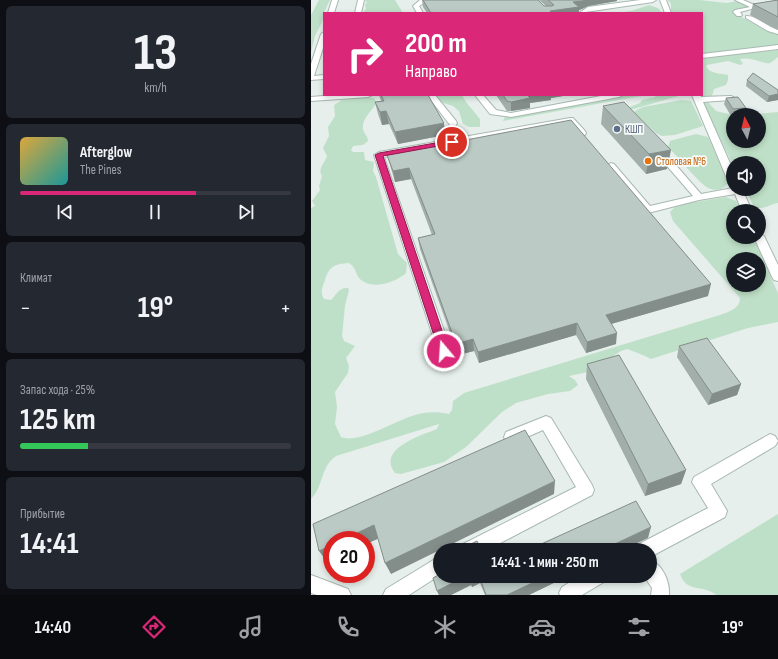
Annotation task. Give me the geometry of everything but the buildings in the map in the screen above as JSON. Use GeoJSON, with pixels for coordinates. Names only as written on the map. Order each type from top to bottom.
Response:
{"type":"FeatureCollection","features":[{"type":"Feature","properties":{"kind":"street"},"geometry":{"type":"LineString","coordinates":[[331,12],[335,0]]}},
{"type":"Feature","properties":{"kind":"street"},"geometry":{"type":"LineString","coordinates":[[358,12],[361,0]]}},
{"type":"Feature","properties":{"kind":"street"},"geometry":{"type":"LineString","coordinates":[[419,12],[416,6],[422,1],[430,0]]}},
{"type":"Feature","properties":{"kind":"street"},"geometry":{"type":"LineString","coordinates":[[584,12],[588,9],[625,2],[653,0]]}},
{"type":"Feature","properties":{"kind":"street"},"geometry":{"type":"LineString","coordinates":[[663,0],[668,12]]}},
{"type":"Feature","properties":{"kind":"street"},"geometry":{"type":"LineString","coordinates":[[738,0],[756,7],[737,11],[739,15]]}},
{"type":"Feature","properties":{"kind":"street"},"geometry":{"type":"LineString","coordinates":[[748,17],[771,30],[778,32]]}},
{"type":"Feature","properties":{"kind":"street"},"geometry":{"type":"LineString","coordinates":[[311,75],[323,37]]}},
{"type":"Feature","properties":{"kind":"street"},"geometry":{"type":"LineString","coordinates":[[703,56],[778,47]]}},
{"type":"Feature","properties":{"kind":"street"},"geometry":{"type":"LineString","coordinates":[[311,78],[323,77]]}},
{"type":"Feature","properties":{"kind":"street"},"geometry":{"type":"LineString","coordinates":[[311,100],[357,96]]}},
{"type":"Feature","properties":{"kind":"street"},"geometry":{"type":"LineString","coordinates":[[432,96],[453,123]]}},
{"type":"Feature","properties":{"kind":"street"},"geometry":{"type":"LineString","coordinates":[[480,96],[493,112],[511,115],[614,96]]}},
{"type":"Feature","properties":{"kind":"street"},"geometry":{"type":"LineString","coordinates":[[726,164],[696,97],[731,98]]}},
{"type":"Feature","properties":{"kind":"street"},"geometry":{"type":"LineString","coordinates":[[444,351],[379,155],[570,120],[586,138]]}},
{"type":"Feature","properties":{"kind":"street"},"geometry":{"type":"LineString","coordinates":[[652,142],[699,197]]}},
{"type":"Feature","properties":{"kind":"street"},"geometry":{"type":"LineString","coordinates":[[601,156],[648,210],[699,197],[726,192]]}},
{"type":"Feature","properties":{"kind":"street"},"geometry":{"type":"LineString","coordinates":[[763,244],[778,277]]}},
{"type":"Feature","properties":{"kind":"street"},"geometry":{"type":"LineString","coordinates":[[483,543],[586,490],[546,422],[495,444]]}},
{"type":"Feature","properties":{"kind":"street"},"geometry":{"type":"LineString","coordinates":[[657,544],[719,511],[700,482],[770,441]]}},
{"type":"Feature","properties":{"kind":"street"},"geometry":{"type":"LineString","coordinates":[[392,595],[433,569]]}},
{"type":"Feature","properties":{"kind":"street"},"geometry":{"type":"LineString","coordinates":[[657,580],[661,586],[660,595]]}},
{"type":"Feature","properties":{"kind":"street"},"geometry":{"type":"LineString","coordinates":[[568,593],[586,583]]}},
{"type":"Feature","properties":{"kind":"street"},"geometry":{"type":"LineString","coordinates":[[311,584],[342,595]]}},
{"type":"Feature","properties":{"kind":"green space"},"geometry":{"type":"Polygon","coordinates":[[[319,0],[330,0],[323,12],[322,22],[315,36],[311,52],[311,15],[319,0]]]}},
{"type":"Feature","properties":{"kind":"green space"},"geometry":{"type":"Polygon","coordinates":[[[365,0],[395,0],[402,12],[364,12],[366,9],[365,4],[367,3],[365,0]]]}},
{"type":"Feature","properties":{"kind":"green space"},"geometry":{"type":"Polygon","coordinates":[[[668,0],[700,0],[726,3],[739,1],[752,7],[735,11],[736,14],[767,30],[778,33],[778,46],[703,55],[703,12],[671,12],[671,4],[668,0]]]}},
{"type":"Feature","properties":{"kind":"green space"},"geometry":{"type":"Polygon","coordinates":[[[649,5],[658,8],[661,12],[622,12],[631,11],[649,5]]]}},
{"type":"Feature","properties":{"kind":"green space"},"geometry":{"type":"Polygon","coordinates":[[[778,50],[778,57],[770,63],[744,58],[740,59],[743,64],[740,65],[728,61],[707,65],[707,69],[712,72],[728,75],[728,80],[726,85],[714,89],[712,96],[704,97],[702,96],[703,58],[778,50]]]}},
{"type":"Feature","properties":{"kind":"green space"},"geometry":{"type":"Polygon","coordinates":[[[463,96],[480,119],[480,127],[469,127],[463,124],[459,111],[453,106],[443,103],[437,97],[463,96]]]}},
{"type":"Feature","properties":{"kind":"green space"},"geometry":{"type":"Polygon","coordinates":[[[620,96],[641,96],[503,121],[505,117],[620,96]]]}},
{"type":"Feature","properties":{"kind":"green space"},"geometry":{"type":"Polygon","coordinates":[[[679,96],[630,110],[627,108],[640,103],[642,100],[655,97],[679,96]]]}},
{"type":"Feature","properties":{"kind":"green space"},"geometry":{"type":"Polygon","coordinates":[[[362,97],[374,98],[377,103],[365,118],[363,125],[368,141],[363,145],[353,146],[351,150],[353,152],[364,152],[365,160],[374,162],[373,171],[398,254],[407,263],[406,273],[391,282],[378,285],[366,283],[361,280],[349,263],[336,265],[328,272],[323,285],[322,294],[324,299],[331,300],[342,289],[348,288],[349,290],[345,306],[342,336],[344,341],[355,346],[346,358],[349,366],[348,373],[335,392],[337,407],[335,424],[341,437],[356,438],[375,432],[418,414],[434,412],[449,414],[452,410],[453,401],[464,393],[727,313],[738,305],[740,298],[735,292],[766,292],[766,266],[778,293],[778,322],[748,328],[651,359],[627,349],[621,351],[588,372],[569,376],[575,380],[578,385],[570,391],[548,394],[516,403],[502,412],[466,447],[444,462],[401,474],[395,473],[391,464],[391,457],[403,444],[437,429],[439,424],[336,456],[331,460],[324,471],[318,488],[311,499],[311,208],[315,206],[312,201],[320,190],[319,186],[322,176],[320,171],[327,156],[323,148],[329,136],[328,127],[335,116],[334,105],[342,100],[362,97]]]}},
{"type":"Feature","properties":{"kind":"green space"},"geometry":{"type":"Polygon","coordinates":[[[682,100],[691,101],[703,126],[675,135],[662,136],[656,133],[635,113],[635,111],[643,107],[682,100]]]}},
{"type":"Feature","properties":{"kind":"green space"},"geometry":{"type":"Polygon","coordinates":[[[704,101],[708,102],[716,111],[726,113],[726,148],[766,148],[766,113],[778,112],[778,203],[766,207],[766,204],[752,204],[748,196],[766,196],[766,156],[729,156],[703,103],[704,101]]]}},
{"type":"Feature","properties":{"kind":"green space"},"geometry":{"type":"Polygon","coordinates":[[[696,134],[708,137],[726,177],[725,187],[715,190],[705,186],[668,147],[670,141],[696,134]]]}},
{"type":"Feature","properties":{"kind":"green space"},"geometry":{"type":"Polygon","coordinates":[[[726,197],[736,201],[738,204],[726,204],[726,244],[756,244],[760,252],[726,252],[726,282],[673,221],[670,212],[677,205],[726,197]]]}},
{"type":"Feature","properties":{"kind":"green space"},"geometry":{"type":"Polygon","coordinates":[[[778,514],[778,595],[716,595],[706,590],[691,587],[683,580],[680,574],[778,514]]]}},
{"type":"Feature","properties":{"kind":"place","name":"КШП"},"geometry":{"type":"Point","coordinates":[617,129]}},
{"type":"Feature","properties":{"kind":"place","name":"Столовая №6"},"geometry":{"type":"Point","coordinates":[648,161]}},
{"type":"Feature","properties":{"kind":"route"},"geometry":{"type":"LineString","coordinates":[[444,351],[379,155],[452,142]]}}]}
